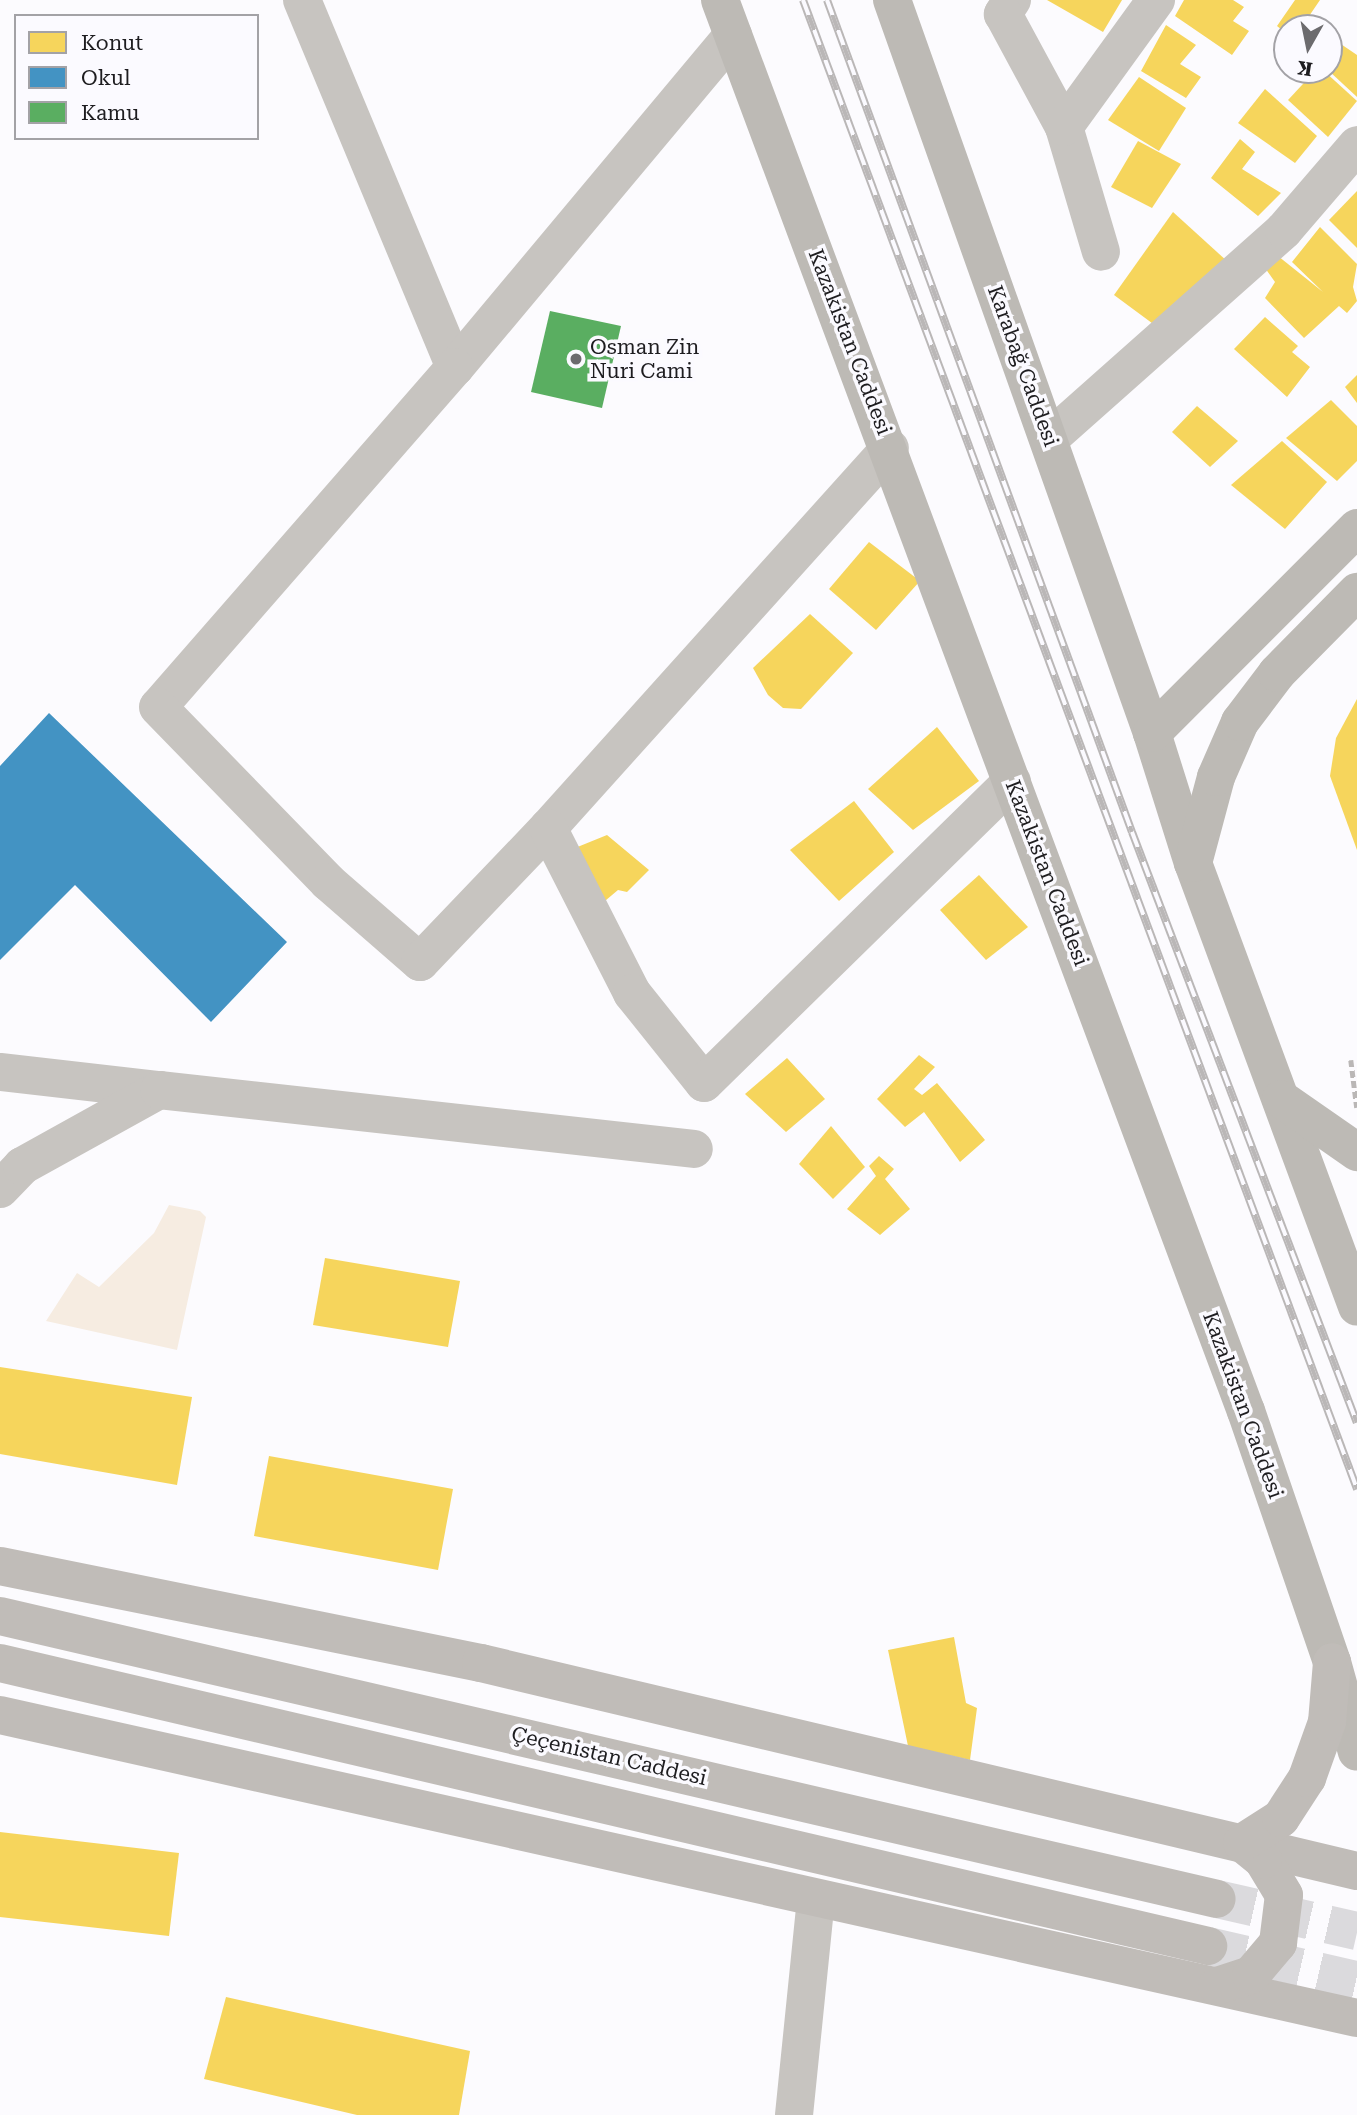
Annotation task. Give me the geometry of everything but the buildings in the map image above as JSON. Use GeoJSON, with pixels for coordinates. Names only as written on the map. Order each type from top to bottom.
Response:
{"type":"FeatureCollection","features":[{"type":"Feature","properties":{"kind":"main road","name":"Kazakistan Caddesi"},"geometry":{"type":"LineString","coordinates":[[720,0],[890,448],[1247,1411],[1332,1662],[1357,1752]]}},
{"type":"Feature","properties":{"kind":"main road","name":"Karabağ Caddesi"},"geometry":{"type":"LineString","coordinates":[[892,0],[1152,733],[1193,863],[1353,1283]]}},
{"type":"Feature","properties":{"kind":"main road"},"geometry":{"type":"LineString","coordinates":[[1152,733],[1357,527]]}},
{"type":"Feature","properties":{"kind":"main road"},"geometry":{"type":"LineString","coordinates":[[1193,863],[1216,777],[1240,722],[1277,673],[1357,592]]}},
{"type":"Feature","properties":{"kind":"main road"},"geometry":{"type":"LineString","coordinates":[[1281,1099],[1357,1152]]}},
{"type":"Feature","properties":{"kind":"main road"},"geometry":{"type":"LineString","coordinates":[[0,1566],[481,1663],[1357,1871]]}},
{"type":"Feature","properties":{"kind":"main road","name":"Çeçenistan Caddesi"},"geometry":{"type":"LineString","coordinates":[[0,1616],[1217,1899]]}},
{"type":"Feature","properties":{"kind":"main road"},"geometry":{"type":"LineString","coordinates":[[1242,1843],[1281,1818],[1307,1778],[1327,1722],[1332,1662]]}},
{"type":"Feature","properties":{"kind":"main road"},"geometry":{"type":"LineString","coordinates":[[0,1663],[1208,1947]]}},
{"type":"Feature","properties":{"kind":"main road"},"geometry":{"type":"LineString","coordinates":[[0,1715],[816,1900],[1357,2018]]}},
{"type":"Feature","properties":{"kind":"main road"},"geometry":{"type":"LineString","coordinates":[[1217,1986],[1237,1982],[1261,1967],[1271,1956],[1282,1927],[1284,1895],[1276,1878],[1242,1843]]}},
{"type":"Feature","properties":{"kind":"street"},"geometry":{"type":"LineString","coordinates":[[302,0],[455,367]]}},
{"type":"Feature","properties":{"kind":"street"},"geometry":{"type":"LineString","coordinates":[[1012,0],[1003,14],[1064,127],[1101,252]]}},
{"type":"Feature","properties":{"kind":"street"},"geometry":{"type":"LineString","coordinates":[[1064,127],[1156,0]]}},
{"type":"Feature","properties":{"kind":"street"},"geometry":{"type":"LineString","coordinates":[[733,35],[455,367],[158,707],[328,882],[420,962],[548,828],[890,448]]}},
{"type":"Feature","properties":{"kind":"street"},"geometry":{"type":"LineString","coordinates":[[1049,439],[1284,230],[1357,145]]}},
{"type":"Feature","properties":{"kind":"street"},"geometry":{"type":"LineString","coordinates":[[548,828],[632,993],[704,1083],[1012,781]]}},
{"type":"Feature","properties":{"kind":"street"},"geometry":{"type":"LineString","coordinates":[[0,1072],[694,1149]]}},
{"type":"Feature","properties":{"kind":"street"},"geometry":{"type":"LineString","coordinates":[[0,1189],[22,1166],[159,1090]]}},
{"type":"Feature","properties":{"kind":"street"},"geometry":{"type":"LineString","coordinates":[[794,2115],[816,1900]]}},
{"type":"Feature","properties":{"kind":"path"},"geometry":{"type":"LineString","coordinates":[[1351,1060],[1357,1108]]}},
{"type":"Feature","properties":{"kind":"shaded area"},"geometry":{"type":"Polygon","coordinates":[[[169,1205],[200,1211],[206,1217],[177,1350],[46,1321],[77,1273],[99,1287],[154,1233],[169,1205]]]}},
{"type":"Feature","properties":{"kind":"tunnel"},"geometry":{"type":"LineString","coordinates":[[1217,1899],[1357,1931]]}},
{"type":"Feature","properties":{"kind":"tunnel"},"geometry":{"type":"LineString","coordinates":[[1208,1946],[1357,1980]]}},
{"type":"Feature","properties":{"kind":"railway"},"geometry":{"type":"LineString","coordinates":[[803,0],[1357,1489]]}},
{"type":"Feature","properties":{"kind":"railway"},"geometry":{"type":"LineString","coordinates":[[827,0],[1132,832],[1357,1423]]}},
{"type":"Feature","properties":{"kind":"place","name":"Osman Zin Nuri Cami"},"geometry":{"type":"Point","coordinates":[576,359]}}]}
